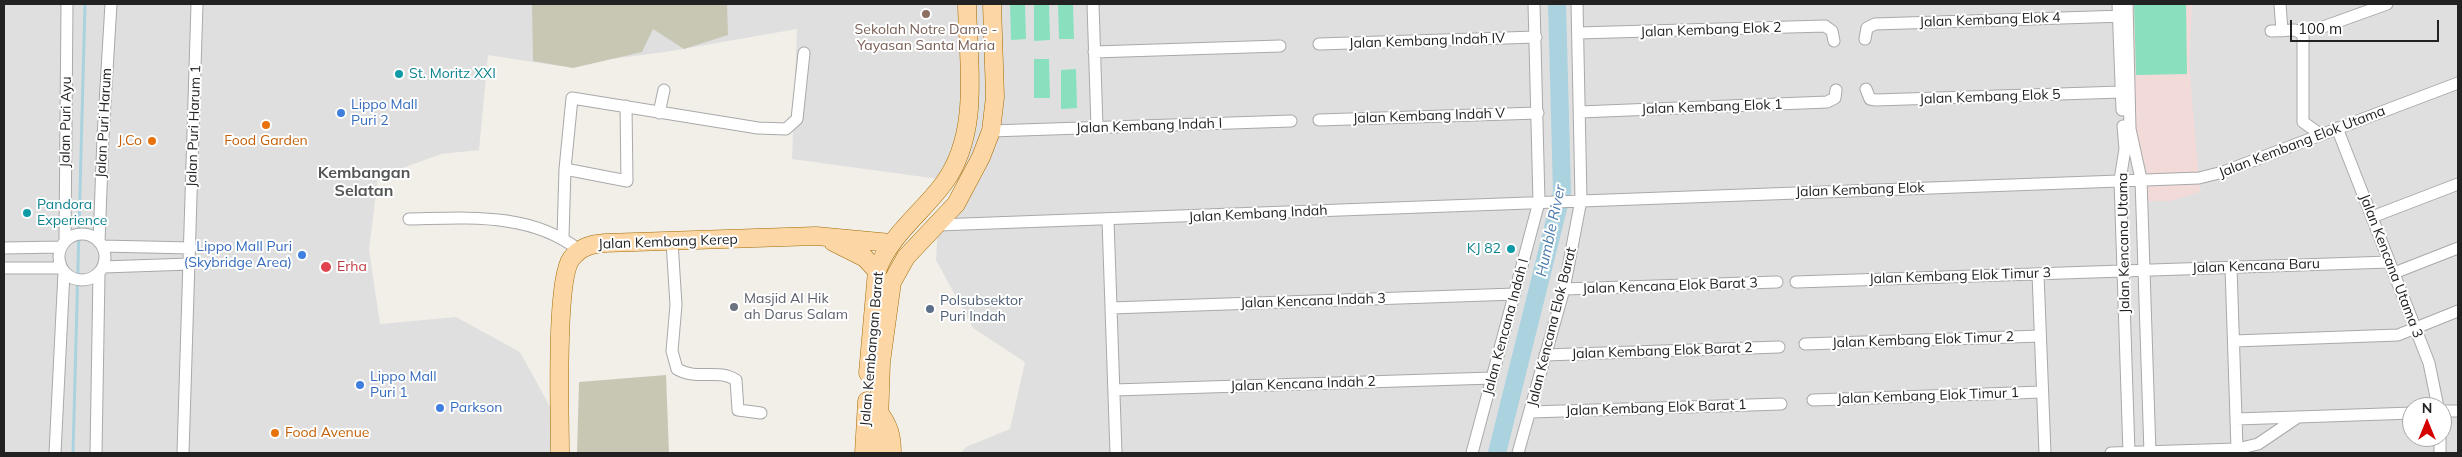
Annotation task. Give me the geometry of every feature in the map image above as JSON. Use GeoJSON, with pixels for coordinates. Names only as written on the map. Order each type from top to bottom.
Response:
{"type":"FeatureCollection","features":[{"type":"Feature","properties":{"kind":"main road","name":"Jalan Kembangan Barat"},"geometry":{"type":"LineString","coordinates":[[864,453],[876,271],[891,243],[949,174],[965,135],[970,110],[967,4]]}},
{"type":"Feature","properties":{"kind":"main road","name":"Jalan Kembangan Barat"},"geometry":{"type":"LineString","coordinates":[[878,453],[878,410],[886,315],[892,282],[906,257],[956,204],[998,130],[994,110],[992,4]]}},
{"type":"Feature","properties":{"kind":"main road"},"geometry":{"type":"LineString","coordinates":[[970,110],[973,104],[982,99],[988,101],[994,110]]}},
{"type":"Feature","properties":{"kind":"main road","name":"Jalan Kembang Kerep"},"geometry":{"type":"LineString","coordinates":[[816,236],[851,250],[864,258],[876,271]]}},
{"type":"Feature","properties":{"kind":"main road","name":"Jalan Kembang Kerep"},"geometry":{"type":"LineString","coordinates":[[560,453],[563,287],[566,267],[579,250],[592,244],[605,243],[816,236],[891,243]]}},
{"type":"Feature","properties":{"kind":"main road"},"geometry":{"type":"LineString","coordinates":[[878,410],[887,423],[892,436],[892,453]]}},
{"type":"Feature","properties":{"kind":"street","name":"Jalan Puri Ayu"},"geometry":{"type":"LineString","coordinates":[[63,244],[67,4]]}},
{"type":"Feature","properties":{"kind":"street","name":"Jalan Puri Harum"},"geometry":{"type":"LineString","coordinates":[[101,244],[111,4]]}},
{"type":"Feature","properties":{"kind":"street","name":"Jalan Puri Harum 1"},"geometry":{"type":"LineString","coordinates":[[183,453],[191,248],[197,4]]}},
{"type":"Feature","properties":{"kind":"street"},"geometry":{"type":"LineString","coordinates":[[1093,4],[1097,127]]}},
{"type":"Feature","properties":{"kind":"street","name":"Jalan Kencana Indah I"},"geometry":{"type":"LineString","coordinates":[[1472,453],[1542,202],[1534,4]]}},
{"type":"Feature","properties":{"kind":"street","name":"Jalan Kencana Elok Barat"},"geometry":{"type":"LineString","coordinates":[[1518,453],[1564,289],[1579,200],[1580,112],[1577,4]]}},
{"type":"Feature","properties":{"kind":"street"},"geometry":{"type":"LineString","coordinates":[[2118,4],[2122,16],[2124,90]]}},
{"type":"Feature","properties":{"kind":"street"},"geometry":{"type":"LineString","coordinates":[[2122,16],[2127,4]]}},
{"type":"Feature","properties":{"kind":"street"},"geometry":{"type":"LineString","coordinates":[[2280,4],[2277,31],[2301,31],[2303,34],[2303,122],[2320,134]]}},
{"type":"Feature","properties":{"kind":"street"},"geometry":{"type":"LineString","coordinates":[[2323,27],[2387,4]]}},
{"type":"Feature","properties":{"kind":"street","name":"Jalan Kembang Elok 4"},"geometry":{"type":"LineString","coordinates":[[1865,40],[1867,28],[1875,24],[2122,16]]}},
{"type":"Feature","properties":{"kind":"street","name":"Jalan Kembang Elok 2"},"geometry":{"type":"LineString","coordinates":[[1578,33],[1825,26],[1832,31],[1834,41]]}},
{"type":"Feature","properties":{"kind":"street","name":"Jalan Kembang Indah IV"},"geometry":{"type":"LineString","coordinates":[[1319,44],[1536,37]]}},
{"type":"Feature","properties":{"kind":"street"},"geometry":{"type":"LineString","coordinates":[[1094,52],[1280,46]]}},
{"type":"Feature","properties":{"kind":"street"},"geometry":{"type":"LineString","coordinates":[[563,237],[565,169],[572,98],[758,128],[786,129],[797,120],[804,53]]}},
{"type":"Feature","properties":{"kind":"street","name":"Jalan Kembang Elok Utama"},"geometry":{"type":"LineString","coordinates":[[2141,179],[2212,176],[2458,83]]}},
{"type":"Feature","properties":{"kind":"street","name":"Jalan Kembang Elok 5"},"geometry":{"type":"LineString","coordinates":[[1866,89],[1870,99],[1876,100],[2124,90]]}},
{"type":"Feature","properties":{"kind":"street"},"geometry":{"type":"LineString","coordinates":[[659,113],[664,90]]}},
{"type":"Feature","properties":{"kind":"street","name":"Jalan Kembang Elok 1"},"geometry":{"type":"LineString","coordinates":[[1580,112],[1827,102],[1834,98],[1836,90]]}},
{"type":"Feature","properties":{"kind":"street","name":"Jalan Kencana Utama"},"geometry":{"type":"LineString","coordinates":[[2124,90],[2141,179],[2150,453]]}},
{"type":"Feature","properties":{"kind":"street","name":"Jalan Kencana Utama"},"geometry":{"type":"LineString","coordinates":[[2124,90],[2125,148],[2120,180],[2129,453]]}},
{"type":"Feature","properties":{"kind":"street"},"geometry":{"type":"LineString","coordinates":[[565,169],[627,181],[626,106]]}},
{"type":"Feature","properties":{"kind":"street","name":"Jalan Kembang Indah V"},"geometry":{"type":"LineString","coordinates":[[1320,120],[1538,113]]}},
{"type":"Feature","properties":{"kind":"street","name":"Jalan Kembang Indah I"},"geometry":{"type":"LineString","coordinates":[[998,130],[1291,121]]}},
{"type":"Feature","properties":{"kind":"street","name":"Jalan Kencana Utama 3"},"geometry":{"type":"LineString","coordinates":[[2337,128],[2416,329],[2433,378],[2436,397]]}},
{"type":"Feature","properties":{"kind":"street","name":"Jalan Kembang Elok"},"geometry":{"type":"LineString","coordinates":[[1579,200],[2141,179]]}},
{"type":"Feature","properties":{"kind":"street"},"geometry":{"type":"LineString","coordinates":[[2372,217],[2458,184]]}},
{"type":"Feature","properties":{"kind":"street","name":"Jalan Kembang Indah"},"geometry":{"type":"LineString","coordinates":[[938,225],[1108,220],[1579,200]]}},
{"type":"Feature","properties":{"kind":"street"},"geometry":{"type":"LineString","coordinates":[[409,219],[487,218],[524,223],[563,237],[579,250]]}},
{"type":"Feature","properties":{"kind":"street"},"geometry":{"type":"LineString","coordinates":[[1108,220],[1116,453]]}},
{"type":"Feature","properties":{"kind":"street"},"geometry":{"type":"LineString","coordinates":[[55,453],[62,270],[58,257],[63,244],[76,234],[89,235],[101,244],[105,253],[101,270],[96,453]]}},
{"type":"Feature","properties":{"kind":"street"},"geometry":{"type":"LineString","coordinates":[[672,242],[676,305],[672,351],[677,369],[688,375],[730,376],[736,380],[738,410],[761,413]]}},
{"type":"Feature","properties":{"kind":"street"},"geometry":{"type":"LineString","coordinates":[[4,248],[63,244]]}},
{"type":"Feature","properties":{"kind":"street"},"geometry":{"type":"LineString","coordinates":[[101,244],[191,248]]}},
{"type":"Feature","properties":{"kind":"street","name":"Jalan Kencana Baru"},"geometry":{"type":"LineString","coordinates":[[2123,270],[2231,267],[2391,268],[2458,248]]}},
{"type":"Feature","properties":{"kind":"street"},"geometry":{"type":"LineString","coordinates":[[4,268],[62,270],[72,278],[81,280],[91,279],[101,270],[190,264]]}},
{"type":"Feature","properties":{"kind":"street"},"geometry":{"type":"LineString","coordinates":[[2231,267],[2237,449]]}},
{"type":"Feature","properties":{"kind":"street","name":"Jalan Kembang Elok Timur 3"},"geometry":{"type":"LineString","coordinates":[[1796,282],[2123,270]]}},
{"type":"Feature","properties":{"kind":"street"},"geometry":{"type":"LineString","coordinates":[[2038,274],[2045,453]]}},
{"type":"Feature","properties":{"kind":"street","name":"Jalan Kencana Elok Barat 3"},"geometry":{"type":"LineString","coordinates":[[1564,289],[1777,282]]}},
{"type":"Feature","properties":{"kind":"street","name":"Jalan Kencana Indah 3"},"geometry":{"type":"LineString","coordinates":[[1111,308],[1515,294]]}},
{"type":"Feature","properties":{"kind":"street"},"geometry":{"type":"LineString","coordinates":[[2234,341],[2398,335],[2458,311]]}},
{"type":"Feature","properties":{"kind":"street","name":"Jalan Kembang Elok Timur 2"},"geometry":{"type":"LineString","coordinates":[[1805,344],[2040,336]]}},
{"type":"Feature","properties":{"kind":"street","name":"Jalan Kembang Elok Barat 2"},"geometry":{"type":"LineString","coordinates":[[1545,355],[1779,347]]}},
{"type":"Feature","properties":{"kind":"street","name":"Jalan Kencana Indah 2"},"geometry":{"type":"LineString","coordinates":[[1114,390],[1492,378]]}},
{"type":"Feature","properties":{"kind":"street","name":"Jalan Kembang Elok Timur 1"},"geometry":{"type":"LineString","coordinates":[[1813,400],[2042,392]]}},
{"type":"Feature","properties":{"kind":"street","name":"Jalan Kembang Elok Barat 1"},"geometry":{"type":"LineString","coordinates":[[1531,412],[1781,404]]}},
{"type":"Feature","properties":{"kind":"street"},"geometry":{"type":"LineString","coordinates":[[2236,419],[2402,413]]}},
{"type":"Feature","properties":{"kind":"street"},"geometry":{"type":"LineString","coordinates":[[2111,453],[2237,449],[2258,444],[2298,417]]}},
{"type":"Feature","properties":{"kind":"shaded area"},"geometry":{"type":"Polygon","coordinates":[[[4,4],[2458,4],[2458,453],[961,453],[966,447],[1010,429],[1025,362],[973,328],[936,260],[938,225],[968,183],[792,159],[797,29],[665,52],[559,66],[488,55],[479,150],[441,154],[378,177],[369,250],[380,324],[456,317],[520,352],[560,425],[560,453],[4,453],[4,4]]]}},
{"type":"Feature","properties":{"kind":"shaded area"},"geometry":{"type":"Polygon","coordinates":[[[532,4],[727,4],[728,35],[684,49],[653,29],[642,52],[573,68],[533,61],[532,4]]]}},
{"type":"Feature","properties":{"kind":"shaded area"},"geometry":{"type":"Polygon","coordinates":[[[2133,4],[2192,4],[2189,64],[2200,192],[2170,201],[2135,201],[2133,4]]]}},
{"type":"Feature","properties":{"kind":"shaded area"},"geometry":{"type":"Polygon","coordinates":[[[666,375],[669,453],[577,453],[579,382],[666,375]]]}},
{"type":"Feature","properties":{"kind":"green space"},"geometry":{"type":"Polygon","coordinates":[[[1010,4],[1025,4],[1026,39],[1011,40],[1010,4]]]}},
{"type":"Feature","properties":{"kind":"green space"},"geometry":{"type":"Polygon","coordinates":[[[1034,4],[1049,4],[1050,40],[1034,41],[1034,4]]]}},
{"type":"Feature","properties":{"kind":"green space"},"geometry":{"type":"Polygon","coordinates":[[[1058,4],[1073,4],[1074,39],[1059,39],[1058,4]]]}},
{"type":"Feature","properties":{"kind":"green space"},"geometry":{"type":"Polygon","coordinates":[[[2134,4],[2186,4],[2187,74],[2136,75],[2134,4]]]}},
{"type":"Feature","properties":{"kind":"green space"},"geometry":{"type":"Polygon","coordinates":[[[1034,59],[1049,59],[1050,98],[1034,98],[1034,59]]]}},
{"type":"Feature","properties":{"kind":"green space"},"geometry":{"type":"Polygon","coordinates":[[[1076,69],[1077,108],[1061,109],[1061,70],[1076,69]]]}},
{"type":"Feature","properties":{"kind":"waterway"},"geometry":{"type":"LineString","coordinates":[[73,453],[85,4]]}},
{"type":"Feature","properties":{"kind":"waterway","name":"Humble River"},"geometry":{"type":"LineString","coordinates":[[1497,453],[1562,192],[1557,4]]}},
{"type":"Feature","properties":{"kind":"place","name":"Sekolah Notre Dame - Yayasan Santa Maria"},"geometry":{"type":"Point","coordinates":[926,14]}},
{"type":"Feature","properties":{"kind":"place","name":"St. Moritz XXI"},"geometry":{"type":"Point","coordinates":[399,74]}},
{"type":"Feature","properties":{"kind":"place","name":"Lippo Mall Puri 2"},"geometry":{"type":"Point","coordinates":[341,113]}},
{"type":"Feature","properties":{"kind":"place","name":"Food Garden"},"geometry":{"type":"Point","coordinates":[266,125]}},
{"type":"Feature","properties":{"kind":"place","name":"J.Co"},"geometry":{"type":"Point","coordinates":[152,141]}},
{"type":"Feature","properties":{"kind":"place","name":"Pandora Experience"},"geometry":{"type":"Point","coordinates":[27,213]}},
{"type":"Feature","properties":{"kind":"place","name":"KJ 82"},"geometry":{"type":"Point","coordinates":[1511,249]}},
{"type":"Feature","properties":{"kind":"place","name":"Lippo Mall Puri (Skybridge Area)"},"geometry":{"type":"Point","coordinates":[302,255]}},
{"type":"Feature","properties":{"kind":"place","name":"Erha"},"geometry":{"type":"Point","coordinates":[326,267]}},
{"type":"Feature","properties":{"kind":"place","name":"Masjid Al Hik ah Darus Salam"},"geometry":{"type":"Point","coordinates":[734,307]}},
{"type":"Feature","properties":{"kind":"place","name":"Polsubsektor Puri Indah"},"geometry":{"type":"Point","coordinates":[930,309]}},
{"type":"Feature","properties":{"kind":"place","name":"Lippo Mall Puri 1"},"geometry":{"type":"Point","coordinates":[360,385]}},
{"type":"Feature","properties":{"kind":"place","name":"Parkson"},"geometry":{"type":"Point","coordinates":[440,408]}},
{"type":"Feature","properties":{"kind":"place","name":"Food Avenue"},"geometry":{"type":"Point","coordinates":[275,433]}},
{"type":"Feature","properties":{"kind":"district","name":"Kembangan Selatan"},"geometry":{"type":"Point","coordinates":[364,182]}}]}
